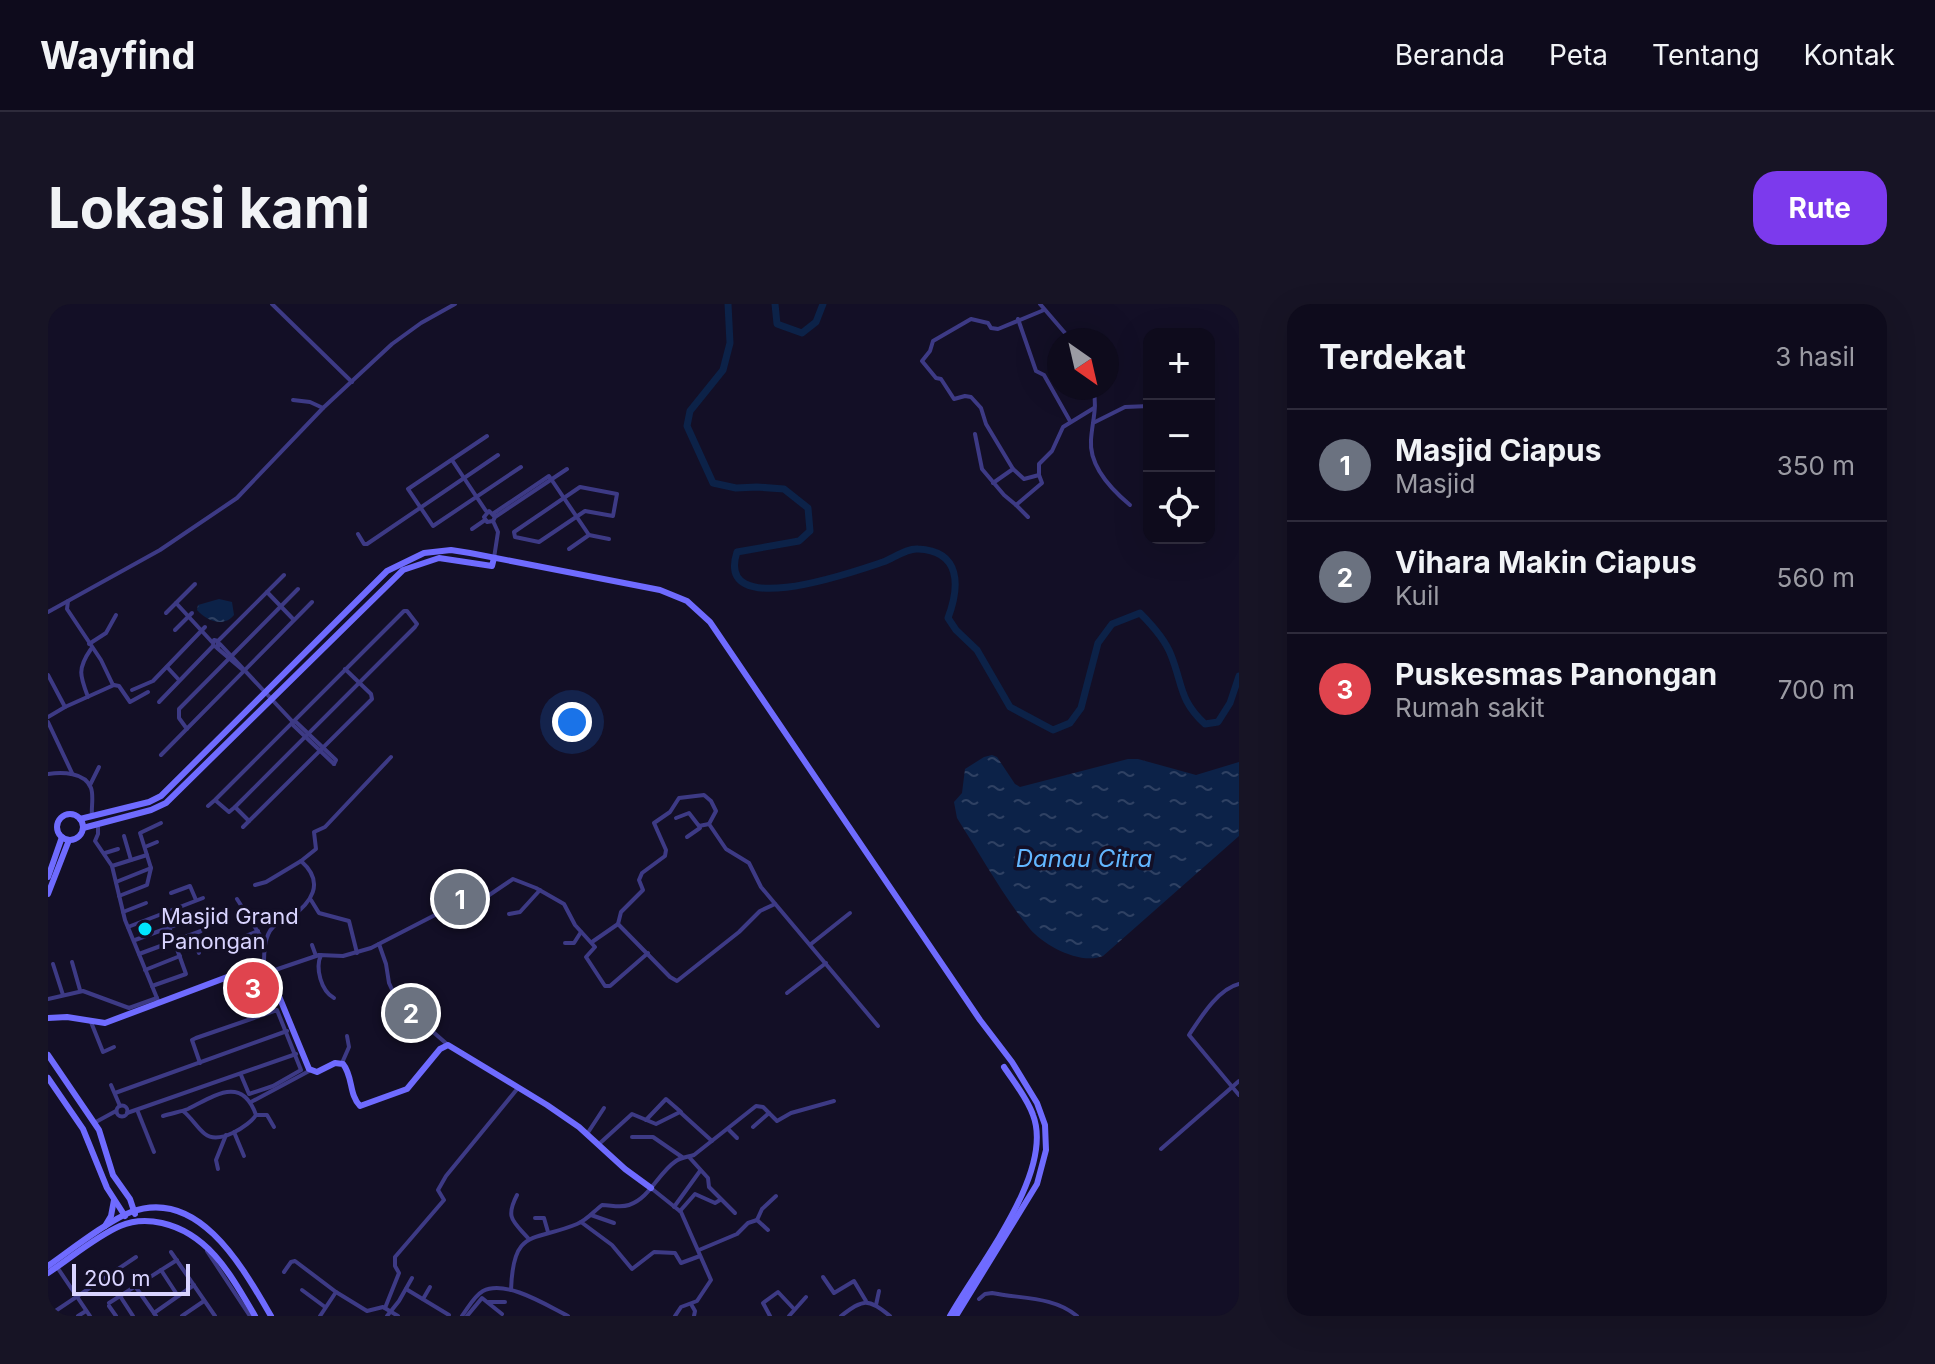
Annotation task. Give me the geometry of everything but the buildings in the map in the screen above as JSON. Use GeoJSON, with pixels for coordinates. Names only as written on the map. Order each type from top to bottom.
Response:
{"type":"FeatureCollection","features":[{"type":"Feature","properties":{"kind":"street"},"geometry":{"type":"LineString","coordinates":[[272,304],[352,382]]}},
{"type":"Feature","properties":{"kind":"street"},"geometry":{"type":"LineString","coordinates":[[48,612],[160,550],[237,498],[323,408],[400,338],[455,304]]}},
{"type":"Feature","properties":{"kind":"street"},"geometry":{"type":"LineString","coordinates":[[1040,304],[1060,328]]}},
{"type":"Feature","properties":{"kind":"street"},"geometry":{"type":"LineString","coordinates":[[1039,475],[1025,479],[1013,469],[986,424],[981,408],[971,397],[954,399],[941,379],[936,378],[922,361],[933,341],[971,319],[988,323],[994,329],[1044,310]]}},
{"type":"Feature","properties":{"kind":"street"},"geometry":{"type":"LineString","coordinates":[[1018,319],[1036,371],[1044,375],[1070,421]]}},
{"type":"Feature","properties":{"kind":"street"},"geometry":{"type":"LineString","coordinates":[[293,400],[310,402],[323,408]]}},
{"type":"Feature","properties":{"kind":"street"},"geometry":{"type":"LineString","coordinates":[[1094,400],[1095,422],[1091,439],[1094,459],[1111,489],[1130,505]]}},
{"type":"Feature","properties":{"kind":"street"},"geometry":{"type":"LineString","coordinates":[[1095,422],[1125,407],[1143,406]]}},
{"type":"Feature","properties":{"kind":"street"},"geometry":{"type":"LineString","coordinates":[[1016,505],[1042,483],[1039,464],[1052,451],[1063,427],[1094,408]]}},
{"type":"Feature","properties":{"kind":"street"},"geometry":{"type":"LineString","coordinates":[[975,434],[981,467],[1028,517]]}},
{"type":"Feature","properties":{"kind":"street"},"geometry":{"type":"LineString","coordinates":[[487,436],[408,489],[433,526],[521,467]]}},
{"type":"Feature","properties":{"kind":"street"},"geometry":{"type":"LineString","coordinates":[[358,534],[367,544],[498,455]]}},
{"type":"Feature","properties":{"kind":"street"},"geometry":{"type":"LineString","coordinates":[[65,839],[57,828],[61,818],[71,815],[80,819],[149,802],[161,796],[403,570],[439,558],[492,566],[498,532],[494,517],[487,512],[452,460]]}},
{"type":"Feature","properties":{"kind":"street"},"geometry":{"type":"LineString","coordinates":[[472,529],[567,469]]}},
{"type":"Feature","properties":{"kind":"street"},"geometry":{"type":"LineString","coordinates":[[993,483],[1013,469]]}},
{"type":"Feature","properties":{"kind":"street"},"geometry":{"type":"LineString","coordinates":[[551,480],[589,535],[609,539]]}},
{"type":"Feature","properties":{"kind":"street"},"geometry":{"type":"LineString","coordinates":[[580,487],[617,494],[613,516],[585,511],[539,542],[513,535],[564,498],[580,487]]}},
{"type":"Feature","properties":{"kind":"street"},"geometry":{"type":"LineString","coordinates":[[485,520],[487,512]]}},
{"type":"Feature","properties":{"kind":"street"},"geometry":{"type":"LineString","coordinates":[[569,549],[589,535]]}},
{"type":"Feature","properties":{"kind":"street"},"geometry":{"type":"LineString","coordinates":[[494,558],[660,590],[687,601],[706,617],[1036,1100],[1042,1113],[1046,1138],[1041,1174],[990,1262],[953,1316]]}},
{"type":"Feature","properties":{"kind":"street"},"geometry":{"type":"LineString","coordinates":[[159,702],[284,575]]}},
{"type":"Feature","properties":{"kind":"street"},"geometry":{"type":"LineString","coordinates":[[166,613],[195,584]]}},
{"type":"Feature","properties":{"kind":"street"},"geometry":{"type":"LineString","coordinates":[[187,729],[178,712],[298,589]]}},
{"type":"Feature","properties":{"kind":"street"},"geometry":{"type":"LineString","coordinates":[[267,592],[294,620]]}},
{"type":"Feature","properties":{"kind":"street"},"geometry":{"type":"LineString","coordinates":[[69,600],[67,609],[101,660],[113,685]]}},
{"type":"Feature","properties":{"kind":"street"},"geometry":{"type":"LineString","coordinates":[[161,755],[312,602]]}},
{"type":"Feature","properties":{"kind":"street"},"geometry":{"type":"LineString","coordinates":[[176,603],[292,721],[336,760],[332,766]]}},
{"type":"Feature","properties":{"kind":"street"},"geometry":{"type":"LineString","coordinates":[[208,806],[405,610],[416,626],[360,683],[229,812],[215,800]]}},
{"type":"Feature","properties":{"kind":"street"},"geometry":{"type":"LineString","coordinates":[[88,697],[80,676],[85,658],[90,646],[106,633],[116,615]]}},
{"type":"Feature","properties":{"kind":"street"},"geometry":{"type":"LineString","coordinates":[[175,630],[190,615]]}},
{"type":"Feature","properties":{"kind":"street"},"geometry":{"type":"LineString","coordinates":[[132,690],[153,681],[204,629]]}},
{"type":"Feature","properties":{"kind":"street"},"geometry":{"type":"LineString","coordinates":[[167,667],[180,681]]}},
{"type":"Feature","properties":{"kind":"street"},"geometry":{"type":"LineString","coordinates":[[243,827],[372,699],[371,694],[345,669]]}},
{"type":"Feature","properties":{"kind":"street"},"geometry":{"type":"LineString","coordinates":[[48,675],[65,707]]}},
{"type":"Feature","properties":{"kind":"street"},"geometry":{"type":"LineString","coordinates":[[90,785],[72,773],[48,720],[65,707],[113,685],[119,685],[130,702],[148,692]]}},
{"type":"Feature","properties":{"kind":"street"},"geometry":{"type":"LineString","coordinates":[[65,839],[78,838],[83,828],[97,823],[151,810],[166,803],[267,696]]}},
{"type":"Feature","properties":{"kind":"street"},"geometry":{"type":"LineString","coordinates":[[255,885],[266,882],[316,849],[314,832],[325,827],[391,757]]}},
{"type":"Feature","properties":{"kind":"street"},"geometry":{"type":"LineString","coordinates":[[92,816],[90,785],[99,767]]}},
{"type":"Feature","properties":{"kind":"street"},"geometry":{"type":"LineString","coordinates":[[48,774],[72,773]]}},
{"type":"Feature","properties":{"kind":"street"},"geometry":{"type":"LineString","coordinates":[[592,942],[618,924],[621,912],[643,890],[639,880],[642,873],[666,854],[654,823],[670,812],[679,798],[708,797],[716,811],[709,824],[700,826],[687,837]]}},
{"type":"Feature","properties":{"kind":"street"},"geometry":{"type":"LineString","coordinates":[[235,807],[249,821]]}},
{"type":"Feature","properties":{"kind":"street"},"geometry":{"type":"LineString","coordinates":[[676,818],[689,813],[700,826]]}},
{"type":"Feature","properties":{"kind":"street"},"geometry":{"type":"LineString","coordinates":[[80,819],[83,828]]}},
{"type":"Feature","properties":{"kind":"street"},"geometry":{"type":"LineString","coordinates":[[97,823],[95,841],[112,866],[128,927],[158,1001]]}},
{"type":"Feature","properties":{"kind":"street"},"geometry":{"type":"LineString","coordinates":[[119,896],[145,887],[151,868],[141,831],[161,823]]}},
{"type":"Feature","properties":{"kind":"street"},"geometry":{"type":"LineString","coordinates":[[709,824],[724,847],[750,865],[756,880],[775,904],[878,1026]]}},
{"type":"Feature","properties":{"kind":"street"},"geometry":{"type":"LineString","coordinates":[[124,836],[131,860]]}},
{"type":"Feature","properties":{"kind":"street"},"geometry":{"type":"LineString","coordinates":[[48,877],[65,839]]}},
{"type":"Feature","properties":{"kind":"street"},"geometry":{"type":"LineString","coordinates":[[48,894],[65,839]]}},
{"type":"Feature","properties":{"kind":"street"},"geometry":{"type":"LineString","coordinates":[[145,847],[157,842]]}},
{"type":"Feature","properties":{"kind":"street"},"geometry":{"type":"LineString","coordinates":[[104,853],[118,849]]}},
{"type":"Feature","properties":{"kind":"street"},"geometry":{"type":"LineString","coordinates":[[112,866],[147,855]]}},
{"type":"Feature","properties":{"kind":"street"},"geometry":{"type":"LineString","coordinates":[[301,861],[308,868],[313,882],[311,900],[319,913],[349,921],[357,953]]}},
{"type":"Feature","properties":{"kind":"street"},"geometry":{"type":"LineString","coordinates":[[116,882],[151,868]]}},
{"type":"Feature","properties":{"kind":"street"},"geometry":{"type":"LineString","coordinates":[[269,972],[319,955],[338,957],[357,953],[432,916],[467,910],[513,879],[564,904],[581,932],[592,942],[595,949],[586,957],[606,987],[648,953]]}},
{"type":"Feature","properties":{"kind":"street"},"geometry":{"type":"LineString","coordinates":[[171,893],[190,886],[196,900]]}},
{"type":"Feature","properties":{"kind":"street"},"geometry":{"type":"LineString","coordinates":[[504,886],[508,892]]}},
{"type":"Feature","properties":{"kind":"street"},"geometry":{"type":"LineString","coordinates":[[509,914],[523,910],[540,890]]}},
{"type":"Feature","properties":{"kind":"street"},"geometry":{"type":"LineString","coordinates":[[128,927],[203,898]]}},
{"type":"Feature","properties":{"kind":"street"},"geometry":{"type":"LineString","coordinates":[[237,899],[265,943]]}},
{"type":"Feature","properties":{"kind":"street"},"geometry":{"type":"LineString","coordinates":[[311,900],[289,919],[275,925],[265,943],[264,965],[311,1070]]}},
{"type":"Feature","properties":{"kind":"street"},"geometry":{"type":"LineString","coordinates":[[123,912],[146,903]]}},
{"type":"Feature","properties":{"kind":"street"},"geometry":{"type":"LineString","coordinates":[[618,924],[670,977],[679,980],[760,911],[775,904]]}},
{"type":"Feature","properties":{"kind":"street"},"geometry":{"type":"LineString","coordinates":[[152,986],[186,974],[164,913]]}},
{"type":"Feature","properties":{"kind":"street"},"geometry":{"type":"LineString","coordinates":[[811,944],[850,913]]}},
{"type":"Feature","properties":{"kind":"street"},"geometry":{"type":"LineString","coordinates":[[134,940],[200,916]]}},
{"type":"Feature","properties":{"kind":"street"},"geometry":{"type":"LineString","coordinates":[[139,954],[201,931]]}},
{"type":"Feature","properties":{"kind":"street"},"geometry":{"type":"LineString","coordinates":[[228,943],[258,931]]}},
{"type":"Feature","properties":{"kind":"street"},"geometry":{"type":"LineString","coordinates":[[565,943],[574,943],[581,932]]}},
{"type":"Feature","properties":{"kind":"street"},"geometry":{"type":"LineString","coordinates":[[192,935],[199,953]]}},
{"type":"Feature","properties":{"kind":"street"},"geometry":{"type":"LineString","coordinates":[[379,944],[389,983],[404,1016],[424,1024],[448,1045],[547,1105],[677,1209],[710,1281],[697,1301],[681,1307],[675,1316]]}},
{"type":"Feature","properties":{"kind":"street"},"geometry":{"type":"LineString","coordinates":[[312,945],[319,955],[322,985],[327,994],[334,998]]}},
{"type":"Feature","properties":{"kind":"street"},"geometry":{"type":"LineString","coordinates":[[145,970],[180,956]]}},
{"type":"Feature","properties":{"kind":"street"},"geometry":{"type":"LineString","coordinates":[[72,962],[80,990]]}},
{"type":"Feature","properties":{"kind":"street"},"geometry":{"type":"LineString","coordinates":[[787,993],[826,963]]}},
{"type":"Feature","properties":{"kind":"street"},"geometry":{"type":"LineString","coordinates":[[53,964],[63,995]]}},
{"type":"Feature","properties":{"kind":"street"},"geometry":{"type":"LineString","coordinates":[[48,1018],[67,1017],[105,1023],[158,1001],[264,965]]}},
{"type":"Feature","properties":{"kind":"street"},"geometry":{"type":"LineString","coordinates":[[1239,984],[1218,997],[1189,1035],[1239,1095]]}},
{"type":"Feature","properties":{"kind":"street"},"geometry":{"type":"LineString","coordinates":[[48,999],[80,990],[125,1007],[158,1001]]}},
{"type":"Feature","properties":{"kind":"street"},"geometry":{"type":"LineString","coordinates":[[200,1063],[192,1040],[277,1010],[301,1070],[273,1086],[249,1094],[241,1075]]}},
{"type":"Feature","properties":{"kind":"street"},"geometry":{"type":"LineString","coordinates":[[91,1022],[103,1052],[114,1047]]}},
{"type":"Feature","properties":{"kind":"street"},"geometry":{"type":"LineString","coordinates":[[115,1093],[287,1031]]}},
{"type":"Feature","properties":{"kind":"street"},"geometry":{"type":"LineString","coordinates":[[251,1102],[311,1070],[317,1072],[342,1063],[349,1047],[347,1036]]}},
{"type":"Feature","properties":{"kind":"street"},"geometry":{"type":"LineString","coordinates":[[342,1063],[348,1069],[355,1101],[365,1106],[411,1087],[440,1049],[448,1045]]}},
{"type":"Feature","properties":{"kind":"street"},"geometry":{"type":"LineString","coordinates":[[111,1085],[121,1116],[296,1054]]}},
{"type":"Feature","properties":{"kind":"street"},"geometry":{"type":"LineString","coordinates":[[48,1055],[94,1123],[113,1175],[130,1199],[140,1221]]}},
{"type":"Feature","properties":{"kind":"street"},"geometry":{"type":"LineString","coordinates":[[953,1316],[1033,1171],[1037,1138],[1029,1106],[1004,1067]]}},
{"type":"Feature","properties":{"kind":"street"},"geometry":{"type":"LineString","coordinates":[[48,1078],[83,1129],[127,1224]]}},
{"type":"Feature","properties":{"kind":"street"},"geometry":{"type":"LineString","coordinates":[[1161,1149],[1239,1081]]}},
{"type":"Feature","properties":{"kind":"street"},"geometry":{"type":"LineString","coordinates":[[385,1308],[399,1273],[394,1264],[396,1255],[444,1200],[438,1188],[518,1088]]}},
{"type":"Feature","properties":{"kind":"street"},"geometry":{"type":"LineString","coordinates":[[163,1116],[183,1111],[229,1091],[239,1092],[251,1102],[256,1115]]}},
{"type":"Feature","properties":{"kind":"street"},"geometry":{"type":"LineString","coordinates":[[646,1120],[666,1099],[712,1141]]}},
{"type":"Feature","properties":{"kind":"street"},"geometry":{"type":"LineString","coordinates":[[1029,1106],[1036,1100]]}},
{"type":"Feature","properties":{"kind":"street"},"geometry":{"type":"LineString","coordinates":[[632,1137],[653,1137],[682,1157],[689,1157],[729,1130],[756,1106],[777,1121],[791,1113],[834,1101]]}},
{"type":"Feature","properties":{"kind":"street"},"geometry":{"type":"LineString","coordinates":[[83,1129],[118,1108],[126,1107],[127,1113]]}},
{"type":"Feature","properties":{"kind":"street"},"geometry":{"type":"LineString","coordinates":[[587,1134],[604,1108]]}},
{"type":"Feature","properties":{"kind":"street"},"geometry":{"type":"LineString","coordinates":[[183,1111],[208,1136],[233,1132],[256,1115]]}},
{"type":"Feature","properties":{"kind":"street"},"geometry":{"type":"LineString","coordinates":[[138,1112],[154,1152]]}},
{"type":"Feature","properties":{"kind":"street"},"geometry":{"type":"LineString","coordinates":[[598,1144],[632,1114],[657,1123],[681,1112]]}},
{"type":"Feature","properties":{"kind":"street"},"geometry":{"type":"LineString","coordinates":[[753,1127],[769,1113]]}},
{"type":"Feature","properties":{"kind":"street"},"geometry":{"type":"LineString","coordinates":[[256,1115],[267,1115],[274,1127]]}},
{"type":"Feature","properties":{"kind":"street"},"geometry":{"type":"LineString","coordinates":[[729,1130],[737,1138]]}},
{"type":"Feature","properties":{"kind":"street"},"geometry":{"type":"LineString","coordinates":[[233,1132],[244,1156]]}},
{"type":"Feature","properties":{"kind":"street"},"geometry":{"type":"LineString","coordinates":[[218,1169],[216,1160],[226,1135]]}},
{"type":"Feature","properties":{"kind":"street"},"geometry":{"type":"LineString","coordinates":[[511,1290],[514,1265],[528,1238],[581,1222],[605,1205],[620,1207],[632,1204],[651,1188],[657,1177],[682,1157]]}},
{"type":"Feature","properties":{"kind":"street"},"geometry":{"type":"LineString","coordinates":[[689,1157],[708,1178],[709,1187],[735,1213]]}},
{"type":"Feature","properties":{"kind":"street"},"geometry":{"type":"LineString","coordinates":[[677,1209],[700,1171]]}},
{"type":"Feature","properties":{"kind":"street"},"geometry":{"type":"LineString","coordinates":[[677,1209],[695,1194],[715,1203],[720,1200]]}},
{"type":"Feature","properties":{"kind":"street"},"geometry":{"type":"LineString","coordinates":[[517,1195],[510,1215],[528,1238]]}},
{"type":"Feature","properties":{"kind":"street"},"geometry":{"type":"LineString","coordinates":[[581,1222],[612,1245],[632,1269],[654,1252],[675,1253],[681,1263],[757,1220],[762,1209],[776,1196]]}},
{"type":"Feature","properties":{"kind":"street"},"geometry":{"type":"LineString","coordinates":[[130,1199],[147,1208],[188,1216],[211,1229],[271,1316]]}},
{"type":"Feature","properties":{"kind":"street"},"geometry":{"type":"LineString","coordinates":[[103,1229],[111,1216],[114,1200]]}},
{"type":"Feature","properties":{"kind":"street"},"geometry":{"type":"LineString","coordinates":[[48,1273],[53,1265],[124,1215],[147,1208]]}},
{"type":"Feature","properties":{"kind":"street"},"geometry":{"type":"LineString","coordinates":[[140,1221],[147,1208]]}},
{"type":"Feature","properties":{"kind":"street"},"geometry":{"type":"LineString","coordinates":[[591,1215],[614,1223]]}},
{"type":"Feature","properties":{"kind":"street"},"geometry":{"type":"LineString","coordinates":[[535,1218],[544,1218],[548,1232]]}},
{"type":"Feature","properties":{"kind":"street"},"geometry":{"type":"LineString","coordinates":[[757,1220],[768,1230]]}},
{"type":"Feature","properties":{"kind":"street"},"geometry":{"type":"LineString","coordinates":[[53,1265],[91,1247],[127,1224],[140,1221],[186,1230],[204,1242],[252,1316]]}},
{"type":"Feature","properties":{"kind":"street"},"geometry":{"type":"LineString","coordinates":[[171,1252],[215,1316]]}},
{"type":"Feature","properties":{"kind":"street"},"geometry":{"type":"LineString","coordinates":[[48,1316],[136,1257]]}},
{"type":"Feature","properties":{"kind":"street"},"geometry":{"type":"LineString","coordinates":[[116,1316],[109,1304],[177,1260]]}},
{"type":"Feature","properties":{"kind":"street"},"geometry":{"type":"LineString","coordinates":[[284,1272],[295,1261],[367,1311],[385,1308]]}},
{"type":"Feature","properties":{"kind":"street"},"geometry":{"type":"LineString","coordinates":[[53,1265],[88,1313],[78,1316]]}},
{"type":"Feature","properties":{"kind":"street"},"geometry":{"type":"LineString","coordinates":[[161,1270],[178,1296]]}},
{"type":"Feature","properties":{"kind":"street"},"geometry":{"type":"LineString","coordinates":[[823,1277],[834,1293],[854,1281],[866,1301]]}},
{"type":"Feature","properties":{"kind":"street"},"geometry":{"type":"LineString","coordinates":[[389,1314],[412,1278]]}},
{"type":"Feature","properties":{"kind":"street"},"geometry":{"type":"LineString","coordinates":[[135,1286],[155,1314],[194,1285]]}},
{"type":"Feature","properties":{"kind":"street"},"geometry":{"type":"LineString","coordinates":[[423,1299],[430,1287]]}},
{"type":"Feature","properties":{"kind":"street"},"geometry":{"type":"LineString","coordinates":[[406,1289],[449,1316],[452,1309]]}},
{"type":"Feature","properties":{"kind":"street"},"geometry":{"type":"LineString","coordinates":[[302,1290],[325,1307]]}},
{"type":"Feature","properties":{"kind":"street"},"geometry":{"type":"LineString","coordinates":[[468,1315],[484,1290],[511,1290],[526,1294],[568,1316]]}},
{"type":"Feature","properties":{"kind":"street"},"geometry":{"type":"LineString","coordinates":[[876,1305],[879,1291]]}},
{"type":"Feature","properties":{"kind":"street"},"geometry":{"type":"LineString","coordinates":[[320,1316],[336,1292]]}},
{"type":"Feature","properties":{"kind":"street"},"geometry":{"type":"LineString","coordinates":[[770,1316],[763,1303],[778,1292],[794,1309]]}},
{"type":"Feature","properties":{"kind":"street"},"geometry":{"type":"LineString","coordinates":[[979,1299],[992,1293],[1045,1300],[1065,1307],[1077,1316]]}},
{"type":"Feature","properties":{"kind":"street"},"geometry":{"type":"LineString","coordinates":[[120,1296],[133,1316]]}},
{"type":"Feature","properties":{"kind":"street"},"geometry":{"type":"LineString","coordinates":[[789,1316],[806,1297]]}},
{"type":"Feature","properties":{"kind":"street"},"geometry":{"type":"LineString","coordinates":[[468,1315],[481,1298],[502,1314]]}},
{"type":"Feature","properties":{"kind":"street"},"geometry":{"type":"LineString","coordinates":[[182,1316],[204,1301]]}},
{"type":"Feature","properties":{"kind":"street"},"geometry":{"type":"LineString","coordinates":[[841,1316],[866,1301],[890,1316]]}},
{"type":"Feature","properties":{"kind":"street"},"geometry":{"type":"LineString","coordinates":[[488,1302],[505,1302]]}},
{"type":"Feature","properties":{"kind":"street"},"geometry":{"type":"LineString","coordinates":[[691,1304],[694,1316]]}},
{"type":"Feature","properties":{"kind":"street"},"geometry":{"type":"LineString","coordinates":[[385,1308],[389,1314],[397,1316]]}},
{"type":"Feature","properties":{"kind":"water"},"geometry":{"type":"Polygon","coordinates":[[[219,599],[232,602],[234,615],[230,619],[215,622],[197,610],[198,605],[219,599]]]}},
{"type":"Feature","properties":{"kind":"water","name":"Danau Citra"},"geometry":{"type":"Polygon","coordinates":[[[992,755],[997,757],[1020,787],[1128,759],[1196,775],[1239,762],[1239,836],[1103,956],[1074,956],[1044,942],[1030,929],[957,818],[954,802],[962,793],[965,769],[992,755]]]}},
{"type":"Feature","properties":{"kind":"waterway"},"geometry":{"type":"LineString","coordinates":[[728,304],[730,343],[723,370],[690,411],[687,426],[713,483],[736,488],[784,489],[808,508],[810,531],[799,541],[737,552],[736,573],[746,584],[766,588],[791,587],[846,574],[914,549],[943,556],[950,563],[955,583],[948,618],[977,650],[1010,707],[1053,730],[1070,723],[1081,708],[1098,643],[1112,624],[1140,613],[1165,643],[1186,700],[1205,724],[1218,722],[1230,703],[1239,676]]}},
{"type":"Feature","properties":{"kind":"waterway"},"geometry":{"type":"LineString","coordinates":[[775,304],[777,324],[802,333],[816,322],[823,304]]}},
{"type":"Feature","properties":{"kind":"place","name":"Masjid Ciapus"},"geometry":{"type":"Point","coordinates":[460,899]}},
{"type":"Feature","properties":{"kind":"place","name":"Masjid Grand Panongan"},"geometry":{"type":"Point","coordinates":[145,929]}},
{"type":"Feature","properties":{"kind":"place","name":"Puskesmas Panongan"},"geometry":{"type":"Point","coordinates":[253,988]}},
{"type":"Feature","properties":{"kind":"place","name":"Vihara Makin Ciapus"},"geometry":{"type":"Point","coordinates":[411,1013]}}]}
